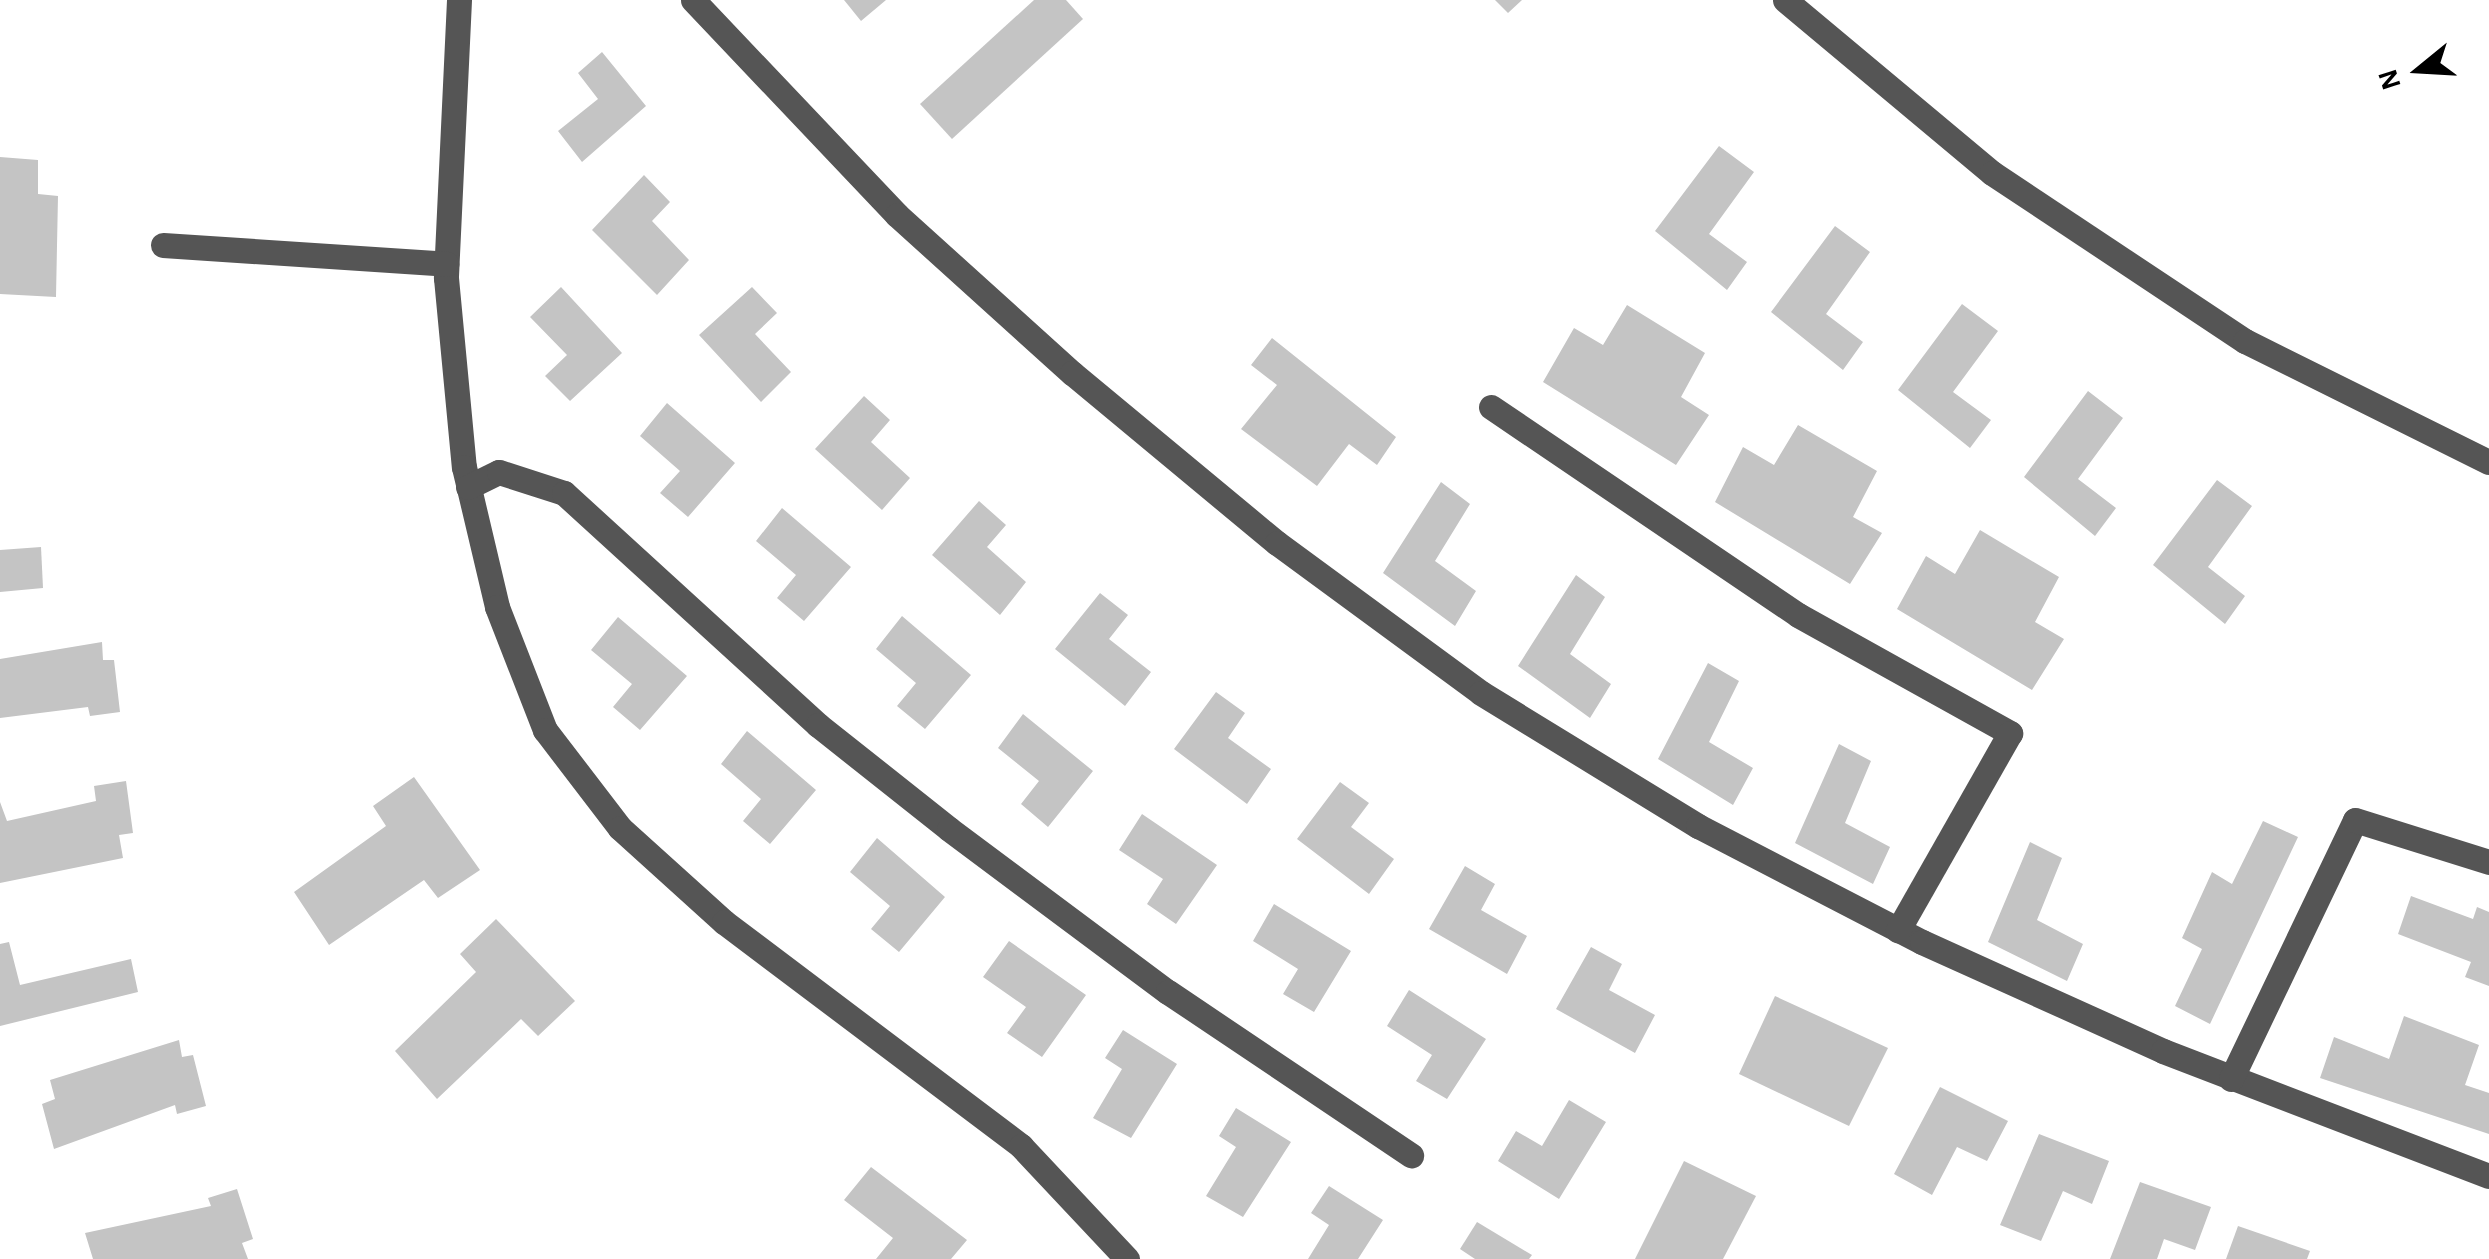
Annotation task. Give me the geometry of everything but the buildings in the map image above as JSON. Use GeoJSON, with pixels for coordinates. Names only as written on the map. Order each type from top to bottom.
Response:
{"type":"FeatureCollection","features":[{"type":"Feature","properties":{"kind":"street"},"geometry":{"type":"LineString","coordinates":[[459,0],[446,264],[468,487],[498,607],[545,730],[620,828],[724,922],[1021,1146],[1127,1259]]}},
{"type":"Feature","properties":{"kind":"street"},"geometry":{"type":"LineString","coordinates":[[693,0],[896,215],[1277,543],[1481,693],[1698,826],[1898,930],[2231,1079],[2489,1176]]}},
{"type":"Feature","properties":{"kind":"street"},"geometry":{"type":"LineString","coordinates":[[1785,0],[1992,173],[2245,341],[2489,462]]}},
{"type":"Feature","properties":{"kind":"street"},"geometry":{"type":"LineString","coordinates":[[162,245],[446,264]]}},
{"type":"Feature","properties":{"kind":"street"},"geometry":{"type":"LineString","coordinates":[[1492,407],[1798,615],[2010,733],[1898,930]]}},
{"type":"Feature","properties":{"kind":"street"},"geometry":{"type":"LineString","coordinates":[[468,487],[500,472],[564,493],[818,725],[950,829],[1168,992],[1411,1155]]}},
{"type":"Feature","properties":{"kind":"street"},"geometry":{"type":"LineString","coordinates":[[2231,1079],[2355,820],[2489,862]]}}]}
